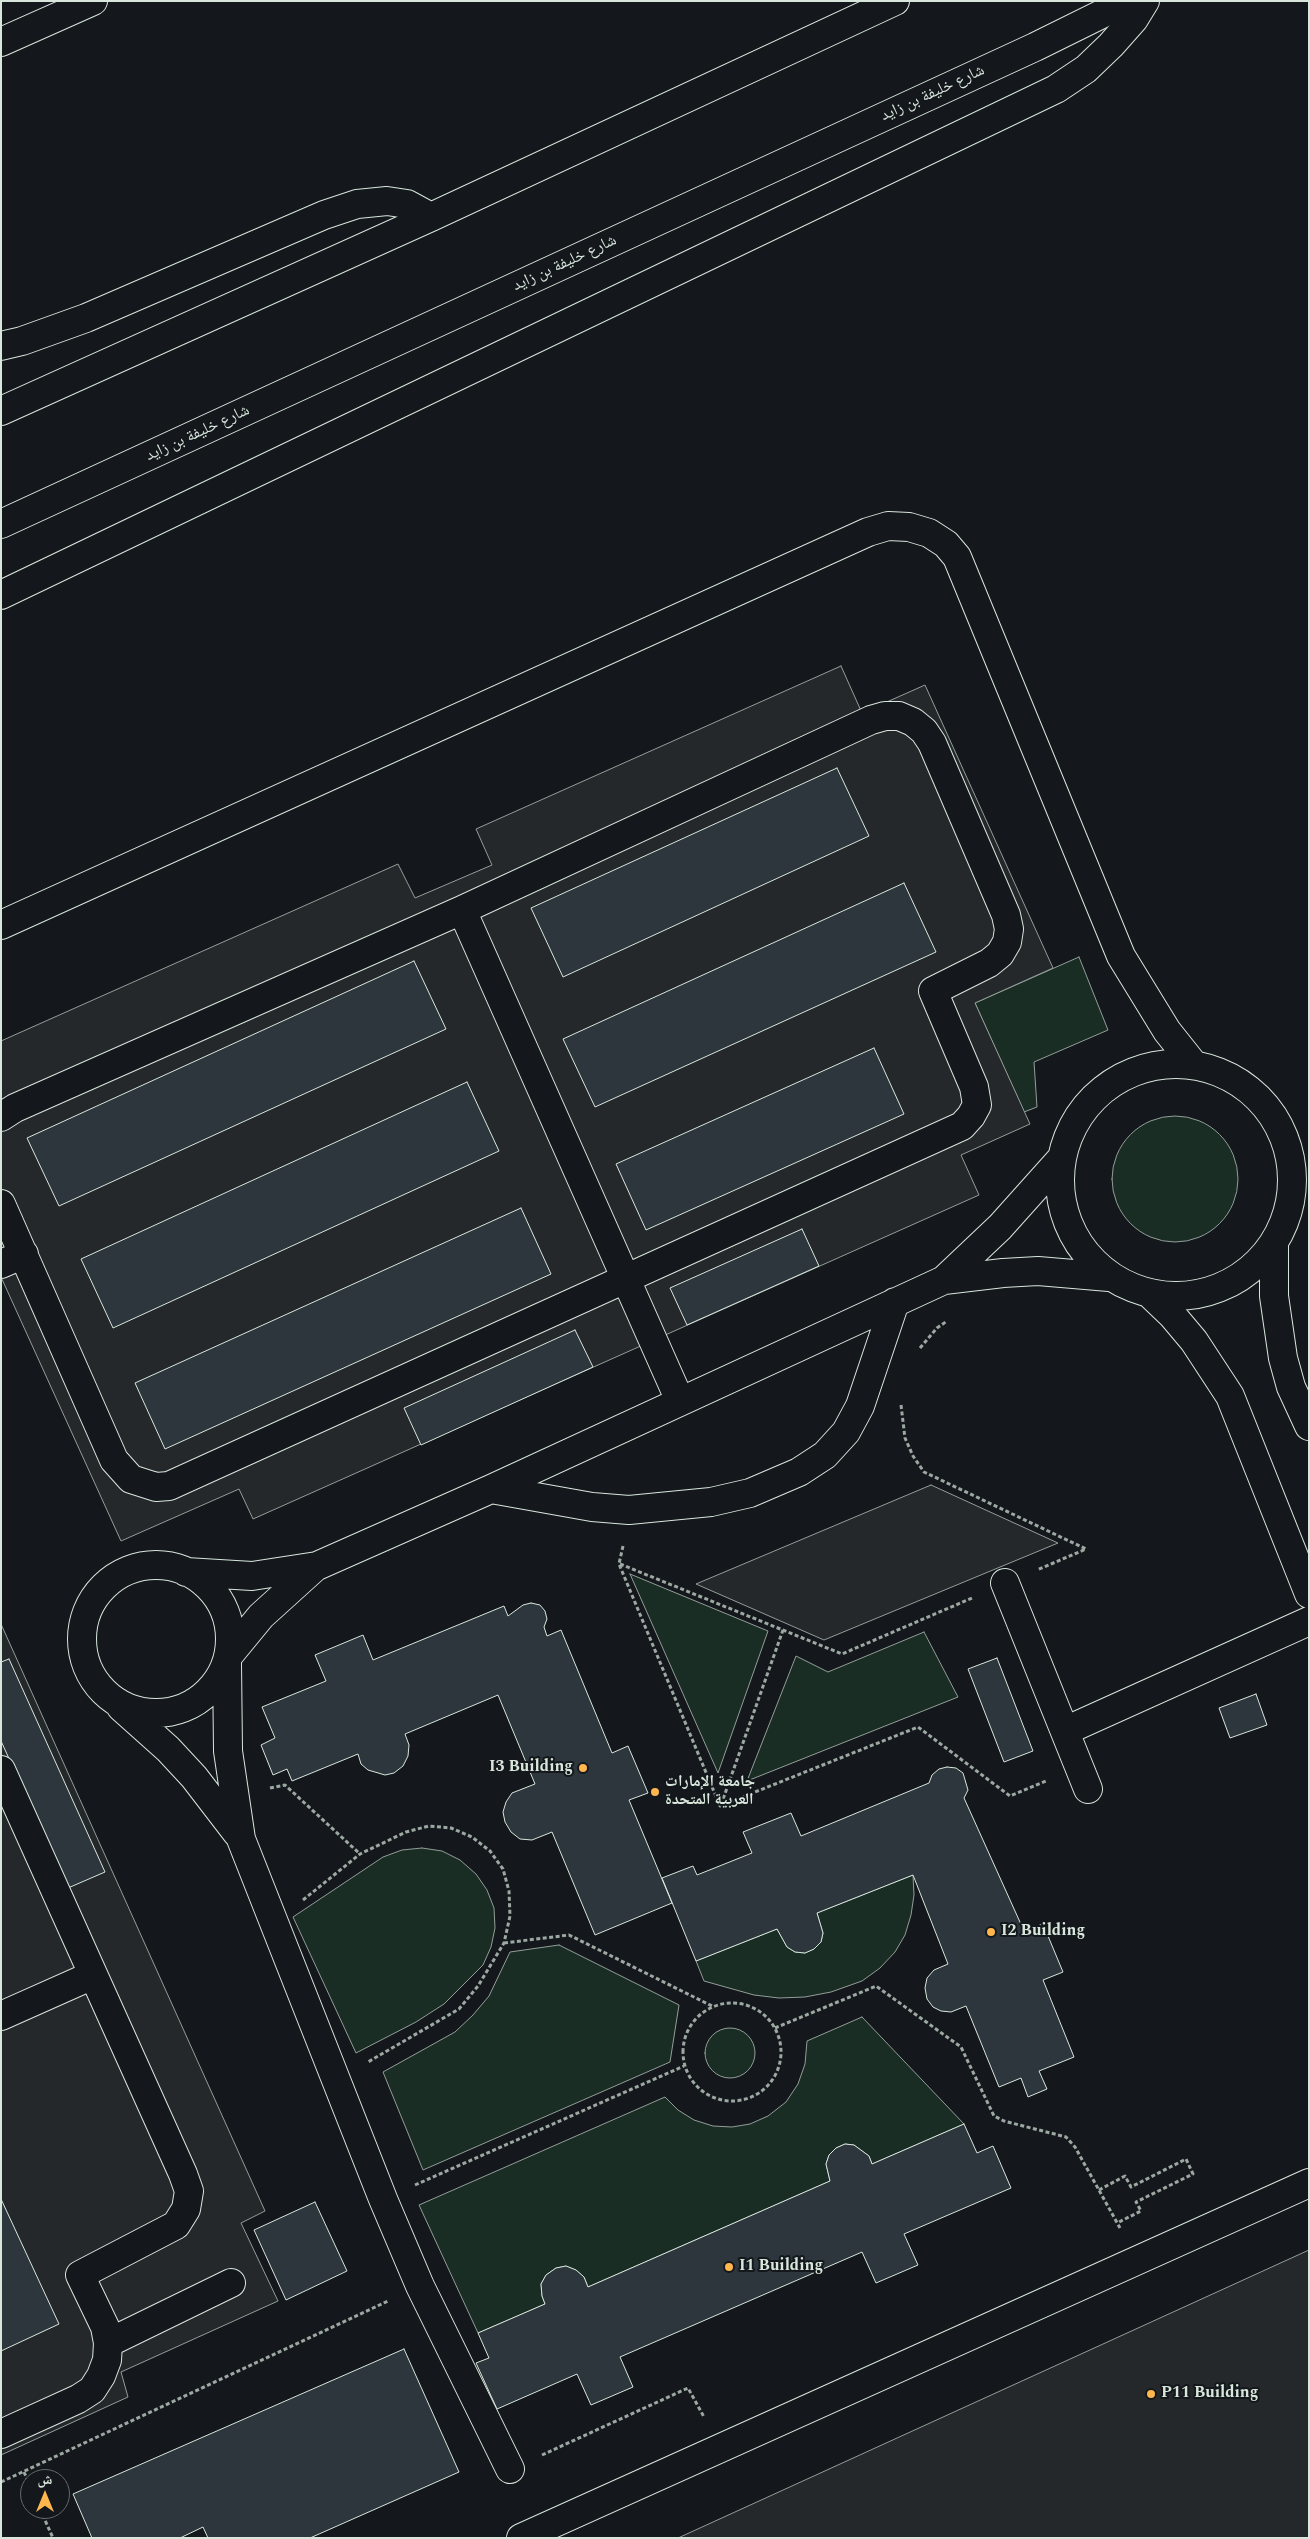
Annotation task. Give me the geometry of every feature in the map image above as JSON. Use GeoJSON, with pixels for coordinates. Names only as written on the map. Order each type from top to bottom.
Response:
{"type":"FeatureCollection","features":[{"type":"Feature","properties":{"kind":"main road"},"geometry":{"type":"LineString","coordinates":[[1,42],[93,1]]}},
{"type":"Feature","properties":{"kind":"main road"},"geometry":{"type":"LineString","coordinates":[[1,411],[431,217],[895,1]]}},
{"type":"Feature","properties":{"kind":"main road","name":"شارع خليفة بن زايد"},"geometry":{"type":"LineString","coordinates":[[1,524],[1035,47],[1128,1]]}},
{"type":"Feature","properties":{"kind":"main road"},"geometry":{"type":"LineString","coordinates":[[1,595],[1056,89],[1086,69],[1111,46],[1134,19],[1145,1]]}},
{"type":"Feature","properties":{"kind":"main road"},"geometry":{"type":"LineString","coordinates":[[1,346],[22,342],[86,318],[324,215],[357,204],[387,201],[407,204],[431,217]]}},
{"type":"Feature","properties":{"kind":"main road"},"geometry":{"type":"LineString","coordinates":[[1,925],[868,532],[888,526],[909,527],[946,544],[957,557],[1121,956],[1167,1031],[1194,1065]]}},
{"type":"Feature","properties":{"kind":"main road"},"geometry":{"type":"LineString","coordinates":[[1,1117],[24,1104],[462,910],[870,720],[885,716],[899,716],[913,722],[924,731],[932,743],[1006,915],[1009,928],[1007,942],[994,958],[933,991],[974,1087],[976,1105],[972,1116],[962,1126],[181,1482],[156,1487],[132,1479],[114,1460],[13,1259],[1,1204]]}},
{"type":"Feature","properties":{"kind":"main road"},"geometry":{"type":"LineString","coordinates":[[462,910],[680,1401]]}},
{"type":"Feature","properties":{"kind":"main road"},"geometry":{"type":"LineString","coordinates":[[1194,1065],[1222,1073],[1247,1088],[1268,1108],[1282,1133],[1291,1160],[1293,1189],[1287,1217],[1274,1243],[1256,1265],[1233,1282],[1206,1293],[1178,1297],[1150,1294],[1129,1287],[1109,1277],[1084,1254],[1067,1225],[1059,1193],[1060,1160],[1069,1131],[1085,1105],[1108,1085],[1134,1071],[1156,1066],[1194,1065]]}},
{"type":"Feature","properties":{"kind":"main road"},"geometry":{"type":"LineString","coordinates":[[944,1280],[1000,1227],[1060,1160]]}},
{"type":"Feature","properties":{"kind":"main road"},"geometry":{"type":"LineString","coordinates":[[1274,1243],[1274,1296],[1283,1358],[1292,1387],[1309,1426]]}},
{"type":"Feature","properties":{"kind":"main road"},"geometry":{"type":"LineString","coordinates":[[241,1839],[194,1777],[168,1749],[109,1697],[93,1680],[84,1658],[81,1635],[86,1611],[99,1591],[118,1576],[140,1567],[163,1566],[186,1572],[252,1576],[285,1573],[317,1566],[491,1489],[944,1280],[1003,1272],[1038,1271],[1109,1277]]}},
{"type":"Feature","properties":{"kind":"main road"},"geometry":{"type":"LineString","coordinates":[[1150,1294],[1173,1316],[1194,1342],[1230,1396],[1309,1594]]}},
{"type":"Feature","properties":{"kind":"main road"},"geometry":{"type":"LineString","coordinates":[[491,1489],[592,1507],[629,1510],[711,1502],[750,1493],[799,1472],[824,1455],[846,1432],[860,1406],[896,1302]]}},
{"type":"Feature","properties":{"kind":"main road"},"geometry":{"type":"LineString","coordinates":[[109,1697],[127,1708],[147,1713],[167,1713],[186,1706],[204,1696],[218,1681],[228,1659],[278,1598],[317,1566]]}},
{"type":"Feature","properties":{"kind":"main road"},"geometry":{"type":"LineString","coordinates":[[186,1572],[208,1586],[222,1606],[229,1630],[228,1742],[233,1795],[241,1839],[382,2200],[420,2286],[510,2469]]}},
{"type":"Feature","properties":{"kind":"main road"},"geometry":{"type":"LineString","coordinates":[[1005,1583],[1084,1779]]}},
{"type":"Feature","properties":{"kind":"main road"},"geometry":{"type":"LineString","coordinates":[[1065,1732],[1309,1620]]}},
{"type":"Feature","properties":{"kind":"main road"},"geometry":{"type":"LineString","coordinates":[[1,1770],[189,2191],[186,2209],[176,2225],[80,2275],[105,2327],[108,2343],[107,2360],[102,2376],[92,2390],[78,2399],[1,2434]]}},
{"type":"Feature","properties":{"kind":"main road"},"geometry":{"type":"LineString","coordinates":[[1,2016],[93,1974]]}},
{"type":"Feature","properties":{"kind":"main road"},"geometry":{"type":"LineString","coordinates":[[532,2536],[721,2448],[1309,2183]]}},
{"type":"Feature","properties":{"kind":"main road"},"geometry":{"type":"LineString","coordinates":[[108,2343],[231,2283]]}},
{"type":"Feature","properties":{"kind":"path"},"geometry":{"type":"LineString","coordinates":[[915,1355],[937,1328],[959,1312],[944,1280]]}},
{"type":"Feature","properties":{"kind":"path"},"geometry":{"type":"LineString","coordinates":[[620,1564],[842,1654],[1086,1549],[924,1472],[913,1456],[905,1438],[900,1401]]}},
{"type":"Feature","properties":{"kind":"path"},"geometry":{"type":"LineString","coordinates":[[629,1510],[620,1564],[720,1806]]}},
{"type":"Feature","properties":{"kind":"path"},"geometry":{"type":"LineString","coordinates":[[720,1806],[783,1630]]}},
{"type":"Feature","properties":{"kind":"path"},"geometry":{"type":"LineString","coordinates":[[720,1806],[918,1727],[1010,1796],[1084,1779]]}},
{"type":"Feature","properties":{"kind":"path"},"geometry":{"type":"LineString","coordinates":[[233,1795],[285,1785],[360,1854]]}},
{"type":"Feature","properties":{"kind":"path"},"geometry":{"type":"LineString","coordinates":[[273,1924],[360,1854],[406,1832],[428,1826],[451,1828],[472,1837],[490,1850],[503,1869],[509,1891],[510,1916],[504,1943],[478,1986],[458,2009],[335,2082]]}},
{"type":"Feature","properties":{"kind":"path"},"geometry":{"type":"LineString","coordinates":[[504,1943],[569,1935],[713,2006]]}},
{"type":"Feature","properties":{"kind":"path"},"geometry":{"type":"LineString","coordinates":[[775,2028],[876,1986],[961,2047],[994,2116],[1004,2121],[1066,2138],[1075,2147],[1117,2223],[1141,2211],[1136,2202],[1193,2174],[1186,2159],[1131,2187],[1125,2176],[1099,2190]]}},
{"type":"Feature","properties":{"kind":"path"},"geometry":{"type":"LineString","coordinates":[[730,2003],[748,2005],[763,2014],[775,2028],[781,2046],[780,2064],[772,2080],[759,2094],[742,2101],[724,2101],[706,2094],[692,2082],[684,2066],[682,2048],[687,2031],[697,2016],[713,2006],[730,2003]]}},
{"type":"Feature","properties":{"kind":"path"},"geometry":{"type":"LineString","coordinates":[[382,2200],[684,2066]]}},
{"type":"Feature","properties":{"kind":"path"},"geometry":{"type":"LineString","coordinates":[[30,2469],[420,2286]]}},
{"type":"Feature","properties":{"kind":"path"},"geometry":{"type":"LineString","coordinates":[[510,2469],[688,2388],[721,2448]]}},
{"type":"Feature","properties":{"kind":"path"},"geometry":{"type":"LineString","coordinates":[[1,2482],[20,2474]]}},
{"type":"Feature","properties":{"kind":"path"},"geometry":{"type":"LineString","coordinates":[[44,2519],[53,2538]]}},
{"type":"Feature","properties":{"kind":"green space"},"geometry":{"type":"Polygon","coordinates":[[[1079,957],[1108,1030],[1034,1062],[1037,1107],[1024,1112],[975,1003],[1079,957]]]}},
{"type":"Feature","properties":{"kind":"green space"},"geometry":{"type":"Polygon","coordinates":[[[1175,1116],[1199,1121],[1210,1126],[1220,1134],[1228,1144],[1233,1155],[1238,1179],[1233,1203],[1228,1214],[1220,1224],[1210,1232],[1199,1237],[1175,1242],[1151,1237],[1140,1232],[1130,1224],[1122,1214],[1117,1203],[1112,1179],[1117,1155],[1122,1144],[1130,1134],[1140,1126],[1151,1121],[1175,1116]]]}},
{"type":"Feature","properties":{"kind":"green space"},"geometry":{"type":"Polygon","coordinates":[[[630,1574],[768,1631],[718,1773],[630,1574]]]}},
{"type":"Feature","properties":{"kind":"green space"},"geometry":{"type":"Polygon","coordinates":[[[924,1632],[958,1697],[747,1781],[796,1656],[828,1672],[924,1632]]]}},
{"type":"Feature","properties":{"kind":"green space"},"geometry":{"type":"Polygon","coordinates":[[[422,1848],[442,1851],[460,1860],[476,1874],[487,1890],[494,1908],[495,1928],[491,1947],[483,1965],[444,2004],[416,2022],[356,2053],[293,1917],[383,1857],[402,1850],[422,1848]]]}},
{"type":"Feature","properties":{"kind":"green space"},"geometry":{"type":"Polygon","coordinates":[[[913,1875],[914,1895],[905,1935],[895,1952],[880,1968],[862,1981],[831,1992],[805,1997],[779,1998],[754,1995],[704,1981],[696,1961],[777,1929],[787,1947],[795,1952],[805,1953],[814,1949],[821,1942],[823,1933],[817,1913],[913,1875]]]}},
{"type":"Feature","properties":{"kind":"green space"},"geometry":{"type":"Polygon","coordinates":[[[559,1945],[679,2005],[670,2062],[423,2170],[383,2072],[455,2032],[473,2015],[489,1996],[510,1952],[559,1945]]]}},
{"type":"Feature","properties":{"kind":"green space"},"geometry":{"type":"Polygon","coordinates":[[[862,2017],[964,2124],[872,2164],[869,2156],[854,2145],[845,2144],[836,2148],[829,2155],[826,2164],[830,2181],[588,2287],[584,2277],[576,2270],[566,2266],[556,2268],[546,2275],[541,2284],[545,2304],[478,2333],[419,2205],[665,2097],[678,2110],[694,2120],[713,2126],[732,2127],[750,2124],[768,2116],[786,2102],[798,2084],[805,2064],[807,2041],[862,2017]]]}},
{"type":"Feature","properties":{"kind":"green space"},"geometry":{"type":"Polygon","coordinates":[[[730,2028],[748,2035],[755,2053],[748,2071],[730,2078],[712,2071],[705,2053],[712,2035],[730,2028]]]}},
{"type":"Feature","properties":{"kind":"shaded area"},"geometry":{"type":"Polygon","coordinates":[[[841,666],[862,713],[925,685],[1053,968],[975,1003],[1030,1124],[961,1155],[979,1195],[253,1519],[239,1489],[121,1541],[1,1277],[1,1041],[398,864],[415,898],[492,865],[476,829],[841,666]]]}},
{"type":"Feature","properties":{"kind":"shaded area"},"geometry":{"type":"Polygon","coordinates":[[[931,1485],[1058,1543],[824,1640],[696,1584],[931,1485]]]}},
{"type":"Feature","properties":{"kind":"shaded area"},"geometry":{"type":"Polygon","coordinates":[[[1,1624],[265,2211],[241,2223],[278,2301],[121,2372],[128,2397],[1,2455],[1,1624]]]}},
{"type":"Feature","properties":{"kind":"shaded area","name":"P11 Building"},"geometry":{"type":"Polygon","coordinates":[[[1309,2250],[1309,2538],[678,2538],[1309,2250]]]}},
{"type":"Feature","properties":{"kind":"building"},"geometry":{"type":"Polygon","coordinates":[[[837,768],[869,836],[563,977],[531,908],[837,768]]]}},
{"type":"Feature","properties":{"kind":"building"},"geometry":{"type":"Polygon","coordinates":[[[904,883],[936,952],[595,1107],[563,1039],[904,883]]]}},
{"type":"Feature","properties":{"kind":"building"},"geometry":{"type":"Polygon","coordinates":[[[414,961],[446,1029],[59,1206],[27,1138],[414,961]]]}},
{"type":"Feature","properties":{"kind":"building"},"geometry":{"type":"Polygon","coordinates":[[[874,1048],[904,1114],[646,1230],[616,1164],[874,1048]]]}},
{"type":"Feature","properties":{"kind":"building"},"geometry":{"type":"Polygon","coordinates":[[[467,1082],[499,1151],[113,1328],[81,1259],[467,1082]]]}},
{"type":"Feature","properties":{"kind":"building"},"geometry":{"type":"Polygon","coordinates":[[[521,1208],[551,1274],[165,1449],[135,1383],[521,1208]]]}},
{"type":"Feature","properties":{"kind":"building"},"geometry":{"type":"Polygon","coordinates":[[[802,1229],[819,1266],[687,1325],[670,1288],[802,1229]]]}},
{"type":"Feature","properties":{"kind":"building"},"geometry":{"type":"Polygon","coordinates":[[[575,1330],[593,1367],[421,1445],[404,1408],[575,1330]]]}},
{"type":"Feature","properties":{"kind":"building","name":"I3 Building"},"geometry":{"type":"Polygon","coordinates":[[[531,1603],[540,1605],[545,1611],[547,1619],[544,1627],[547,1636],[561,1630],[612,1753],[628,1746],[648,1793],[629,1800],[672,1903],[595,1935],[552,1832],[532,1840],[520,1839],[511,1832],[505,1822],[503,1812],[506,1802],[512,1793],[535,1784],[498,1695],[405,1734],[409,1745],[408,1756],[403,1766],[394,1773],[385,1775],[368,1770],[361,1764],[358,1754],[292,1781],[287,1769],[273,1775],[261,1745],[275,1738],[262,1707],[326,1681],[315,1655],[363,1635],[373,1660],[504,1606],[508,1616],[523,1605],[531,1603]]]}},
{"type":"Feature","properties":{"kind":"building"},"geometry":{"type":"Polygon","coordinates":[[[997,1658],[1033,1751],[1004,1762],[968,1669],[997,1658]]]}},
{"type":"Feature","properties":{"kind":"building"},"geometry":{"type":"Polygon","coordinates":[[[9,1659],[105,1872],[68,1888],[1,1741],[1,1662],[9,1659]]]}},
{"type":"Feature","properties":{"kind":"building"},"geometry":{"type":"Polygon","coordinates":[[[1256,1694],[1267,1725],[1230,1738],[1219,1708],[1256,1694]]]}},
{"type":"Feature","properties":{"kind":"building","name":"I2 Building"},"geometry":{"type":"Polygon","coordinates":[[[947,1767],[956,1768],[963,1773],[968,1790],[964,1798],[1024,1931],[1043,1924],[1063,1972],[1043,1980],[1074,2057],[1039,2071],[1047,2089],[1028,2097],[1021,2078],[999,2087],[966,2006],[951,2012],[941,2011],[933,2007],[927,1999],[925,1988],[927,1978],[934,1970],[948,1964],[913,1875],[817,1913],[823,1933],[821,1942],[814,1949],[805,1953],[795,1952],[787,1947],[777,1929],[696,1961],[662,1878],[693,1866],[697,1875],[752,1853],[743,1832],[791,1813],[801,1836],[929,1783],[932,1775],[939,1769],[947,1767]]]}},
{"type":"Feature","properties":{"kind":"building","name":"I1 Building"},"geometry":{"type":"Polygon","coordinates":[[[964,2124],[977,2153],[993,2146],[1011,2188],[904,2234],[918,2265],[876,2283],[862,2252],[620,2357],[633,2387],[591,2405],[577,2374],[497,2409],[476,2363],[489,2358],[478,2333],[545,2304],[541,2284],[546,2275],[556,2268],[566,2266],[576,2270],[584,2277],[588,2287],[830,2181],[826,2164],[829,2155],[836,2148],[845,2144],[854,2145],[869,2156],[872,2164],[964,2124]]]}},
{"type":"Feature","properties":{"kind":"building"},"geometry":{"type":"Polygon","coordinates":[[[1,2199],[59,2324],[1,2351],[1,2199]]]}},
{"type":"Feature","properties":{"kind":"building"},"geometry":{"type":"Polygon","coordinates":[[[315,2202],[347,2271],[286,2300],[254,2230],[315,2202]]]}},
{"type":"Feature","properties":{"kind":"building"},"geometry":{"type":"Polygon","coordinates":[[[404,2349],[459,2472],[310,2538],[208,2538],[203,2527],[180,2538],[92,2538],[73,2494],[404,2349]]]}},
{"type":"Feature","properties":{"kind":"place","name":"I3 Building"},"geometry":{"type":"Point","coordinates":[583,1768]}},
{"type":"Feature","properties":{"kind":"place","name":"جامعة الإمارات العربية المتحدة"},"geometry":{"type":"Point","coordinates":[655,1792]}},
{"type":"Feature","properties":{"kind":"place","name":"I2 Building"},"geometry":{"type":"Point","coordinates":[991,1932]}},
{"type":"Feature","properties":{"kind":"place","name":"I1 Building"},"geometry":{"type":"Point","coordinates":[729,2267]}},
{"type":"Feature","properties":{"kind":"place","name":"P11 Building"},"geometry":{"type":"Point","coordinates":[1151,2394]}}]}
